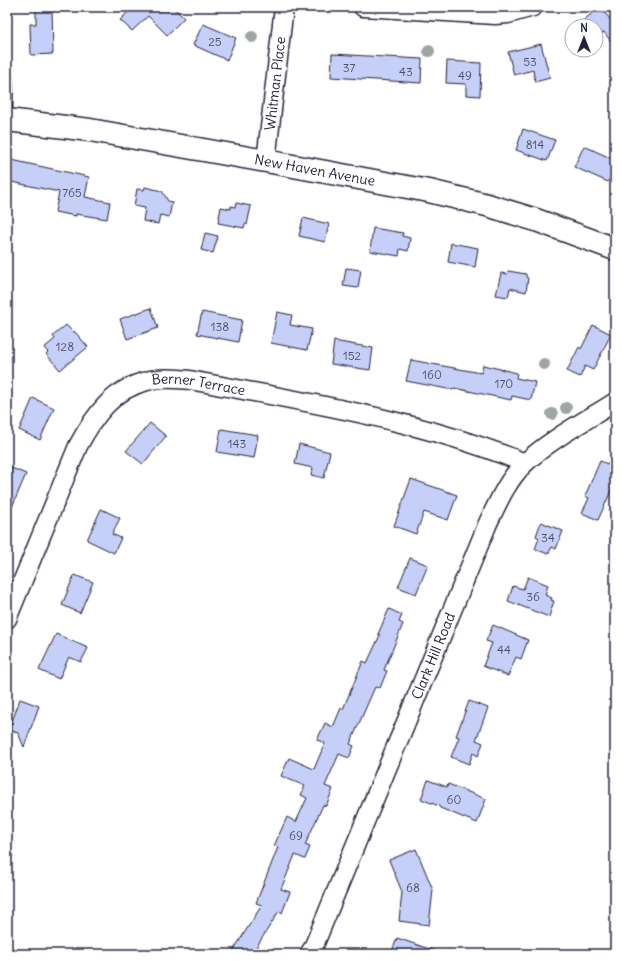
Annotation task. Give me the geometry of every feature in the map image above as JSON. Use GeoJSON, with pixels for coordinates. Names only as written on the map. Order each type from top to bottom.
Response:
{"type":"FeatureCollection","features":[{"type":"Feature","properties":{"kind":"main road","name":"New Haven Avenue"},"geometry":{"type":"LineString","coordinates":[[7,120],[90,130],[422,190],[487,205],[536,220],[615,249]]}},
{"type":"Feature","properties":{"kind":"street","name":"Whitman Place"},"geometry":{"type":"LineString","coordinates":[[266,161],[284,7]]}},
{"type":"Feature","properties":{"kind":"street"},"geometry":{"type":"LineString","coordinates":[[363,7],[495,15],[533,7]]}},
{"type":"Feature","properties":{"kind":"street","name":"Berner Terrace"},"geometry":{"type":"LineString","coordinates":[[7,619],[78,446],[88,427],[99,412],[114,396],[131,386],[148,380],[190,380],[362,413],[470,442],[525,463]]}},
{"type":"Feature","properties":{"kind":"street","name":"Clark Hill Road"},"geometry":{"type":"LineString","coordinates":[[309,954],[316,941],[488,523],[500,498],[525,463],[551,443],[615,402]]}},
{"type":"Feature","properties":{"kind":"lane"},"geometry":{"type":"LineString","coordinates":[[7,74],[7,117]]}},
{"type":"Feature","properties":{"kind":"building"},"geometry":{"type":"Polygon","coordinates":[[[36,7],[52,7],[53,54],[31,55],[30,24],[36,24],[36,7]]]}},
{"type":"Feature","properties":{"kind":"building"},"geometry":{"type":"Polygon","coordinates":[[[133,7],[173,7],[184,18],[167,35],[148,16],[132,31],[120,20],[133,7]]]}},
{"type":"Feature","properties":{"kind":"building"},"geometry":{"type":"Polygon","coordinates":[[[600,7],[615,25],[615,47],[604,32],[604,18],[586,18],[600,7]]]}},
{"type":"Feature","properties":{"kind":"building"},"geometry":{"type":"Polygon","coordinates":[[[203,24],[236,38],[227,60],[193,45],[203,24]]]}},
{"type":"Feature","properties":{"kind":"building"},"geometry":{"type":"Polygon","coordinates":[[[541,44],[550,78],[535,82],[533,70],[514,75],[508,52],[541,44]]]}},
{"type":"Feature","properties":{"kind":"building"},"geometry":{"type":"Polygon","coordinates":[[[332,54],[422,59],[421,83],[331,77],[332,54]]]}},
{"type":"Feature","properties":{"kind":"building"},"geometry":{"type":"Polygon","coordinates":[[[447,61],[481,63],[480,96],[466,95],[466,84],[446,83],[447,61]]]}},
{"type":"Feature","properties":{"kind":"building"},"geometry":{"type":"Polygon","coordinates":[[[523,129],[555,140],[547,161],[516,150],[523,129]]]}},
{"type":"Feature","properties":{"kind":"building"},"geometry":{"type":"Polygon","coordinates":[[[584,146],[615,160],[615,166],[608,182],[574,167],[584,146]]]}},
{"type":"Feature","properties":{"kind":"building"},"geometry":{"type":"Polygon","coordinates":[[[7,159],[89,177],[85,197],[110,202],[107,219],[55,212],[59,192],[7,181],[7,159]]]}},
{"type":"Feature","properties":{"kind":"building"},"geometry":{"type":"Polygon","coordinates":[[[145,187],[162,191],[168,201],[172,202],[169,217],[160,215],[158,224],[143,221],[145,208],[134,206],[137,189],[144,190],[145,187]]]}},
{"type":"Feature","properties":{"kind":"building"},"geometry":{"type":"Polygon","coordinates":[[[236,203],[251,206],[247,225],[245,224],[244,228],[218,223],[221,207],[231,209],[231,206],[235,207],[236,203]]]}},
{"type":"Feature","properties":{"kind":"building"},"geometry":{"type":"Polygon","coordinates":[[[303,218],[329,224],[325,242],[299,236],[303,218]]]}},
{"type":"Feature","properties":{"kind":"building"},"geometry":{"type":"Polygon","coordinates":[[[373,228],[403,233],[402,236],[410,238],[408,251],[400,249],[399,256],[370,251],[373,228]]]}},
{"type":"Feature","properties":{"kind":"building"},"geometry":{"type":"Polygon","coordinates":[[[205,233],[218,236],[213,253],[201,250],[205,233]]]}},
{"type":"Feature","properties":{"kind":"building"},"geometry":{"type":"Polygon","coordinates":[[[451,243],[478,248],[475,267],[448,262],[451,243]]]}},
{"type":"Feature","properties":{"kind":"building"},"geometry":{"type":"Polygon","coordinates":[[[346,268],[361,270],[358,288],[343,286],[346,268]]]}},
{"type":"Feature","properties":{"kind":"building"},"geometry":{"type":"Polygon","coordinates":[[[508,271],[526,274],[526,277],[528,278],[526,292],[510,288],[508,297],[496,295],[501,273],[507,274],[508,271]]]}},
{"type":"Feature","properties":{"kind":"building"},"geometry":{"type":"Polygon","coordinates":[[[151,308],[158,328],[127,339],[120,319],[151,308]]]}},
{"type":"Feature","properties":{"kind":"building"},"geometry":{"type":"Polygon","coordinates":[[[202,312],[242,320],[238,342],[197,334],[202,312]]]}},
{"type":"Feature","properties":{"kind":"building"},"geometry":{"type":"Polygon","coordinates":[[[277,312],[292,315],[290,325],[312,329],[307,350],[271,343],[277,312]]]}},
{"type":"Feature","properties":{"kind":"building"},"geometry":{"type":"Polygon","coordinates":[[[66,325],[75,332],[88,347],[60,370],[46,354],[48,352],[44,348],[55,339],[53,336],[66,325]]]}},
{"type":"Feature","properties":{"kind":"building"},"geometry":{"type":"Polygon","coordinates":[[[593,325],[611,334],[593,370],[585,366],[580,377],[567,371],[579,347],[581,349],[593,325]]]}},
{"type":"Feature","properties":{"kind":"building"},"geometry":{"type":"Polygon","coordinates":[[[334,341],[373,348],[370,370],[331,364],[334,341]]]}},
{"type":"Feature","properties":{"kind":"building"},"geometry":{"type":"Polygon","coordinates":[[[411,360],[481,373],[483,365],[517,373],[516,378],[535,382],[531,400],[512,396],[511,400],[454,388],[453,390],[406,381],[411,360]]]}},
{"type":"Feature","properties":{"kind":"building"},"geometry":{"type":"Polygon","coordinates":[[[33,398],[54,408],[40,440],[19,430],[33,398]]]}},
{"type":"Feature","properties":{"kind":"building"},"geometry":{"type":"Polygon","coordinates":[[[150,423],[166,436],[143,464],[126,451],[150,423]]]}},
{"type":"Feature","properties":{"kind":"building"},"geometry":{"type":"Polygon","coordinates":[[[221,429],[258,435],[254,458],[217,452],[221,429]]]}},
{"type":"Feature","properties":{"kind":"building"},"geometry":{"type":"Polygon","coordinates":[[[299,444],[330,452],[324,478],[311,475],[313,468],[295,464],[299,444]]]}},
{"type":"Feature","properties":{"kind":"building"},"geometry":{"type":"Polygon","coordinates":[[[600,461],[615,467],[615,482],[598,520],[582,513],[589,498],[585,496],[600,461]]]}},
{"type":"Feature","properties":{"kind":"building"},"geometry":{"type":"Polygon","coordinates":[[[7,466],[26,474],[7,519],[7,466]]]}},
{"type":"Feature","properties":{"kind":"building"},"geometry":{"type":"Polygon","coordinates":[[[411,479],[457,495],[448,520],[424,512],[416,534],[394,526],[411,479]]]}},
{"type":"Feature","properties":{"kind":"building"},"geometry":{"type":"Polygon","coordinates":[[[101,509],[120,518],[112,534],[121,538],[114,553],[87,540],[101,509]]]}},
{"type":"Feature","properties":{"kind":"building"},"geometry":{"type":"Polygon","coordinates":[[[541,522],[563,531],[556,549],[552,547],[548,554],[535,549],[539,538],[536,536],[541,522]]]}},
{"type":"Feature","properties":{"kind":"building"},"geometry":{"type":"Polygon","coordinates":[[[410,558],[428,565],[416,594],[398,587],[410,558]]]}},
{"type":"Feature","properties":{"kind":"building"},"geometry":{"type":"Polygon","coordinates":[[[74,575],[93,582],[80,613],[62,605],[74,575]]]}},
{"type":"Feature","properties":{"kind":"building"},"geometry":{"type":"Polygon","coordinates":[[[528,577],[548,585],[545,595],[552,598],[551,600],[554,601],[549,617],[508,601],[513,586],[523,589],[528,577]]]}},
{"type":"Feature","properties":{"kind":"building"},"geometry":{"type":"Polygon","coordinates":[[[389,609],[402,615],[399,622],[403,624],[384,670],[387,671],[380,688],[375,687],[350,744],[354,746],[349,758],[339,754],[325,786],[333,789],[326,806],[323,805],[305,845],[310,847],[305,859],[295,855],[281,889],[290,892],[282,913],[279,911],[252,954],[231,954],[262,905],[256,903],[278,847],[274,846],[287,817],[296,822],[307,798],[301,795],[305,786],[281,776],[289,758],[314,769],[325,743],[317,740],[325,723],[333,727],[341,708],[343,709],[363,661],[367,663],[380,635],[378,634],[389,609]]]}},
{"type":"Feature","properties":{"kind":"building"},"geometry":{"type":"Polygon","coordinates":[[[493,625],[528,640],[521,659],[516,657],[508,676],[483,666],[492,643],[486,641],[493,625]]]}},
{"type":"Feature","properties":{"kind":"building"},"geometry":{"type":"Polygon","coordinates":[[[56,634],[88,648],[81,662],[69,657],[59,679],[39,670],[56,634]]]}},
{"type":"Feature","properties":{"kind":"building"},"geometry":{"type":"Polygon","coordinates":[[[20,699],[39,706],[24,747],[18,733],[9,730],[20,699]]]}},
{"type":"Feature","properties":{"kind":"building"},"geometry":{"type":"Polygon","coordinates":[[[469,701],[488,708],[476,740],[483,743],[478,756],[473,753],[469,764],[451,757],[459,737],[456,736],[469,701]]]}},
{"type":"Feature","properties":{"kind":"building"},"geometry":{"type":"Polygon","coordinates":[[[428,780],[447,787],[448,784],[486,799],[477,823],[421,799],[428,780]]]}},
{"type":"Feature","properties":{"kind":"building"},"geometry":{"type":"Polygon","coordinates":[[[416,849],[433,890],[429,925],[399,921],[402,892],[389,860],[416,849]]]}},
{"type":"Feature","properties":{"kind":"building"},"geometry":{"type":"Polygon","coordinates":[[[397,938],[438,952],[438,954],[391,954],[397,938]]]}}]}
